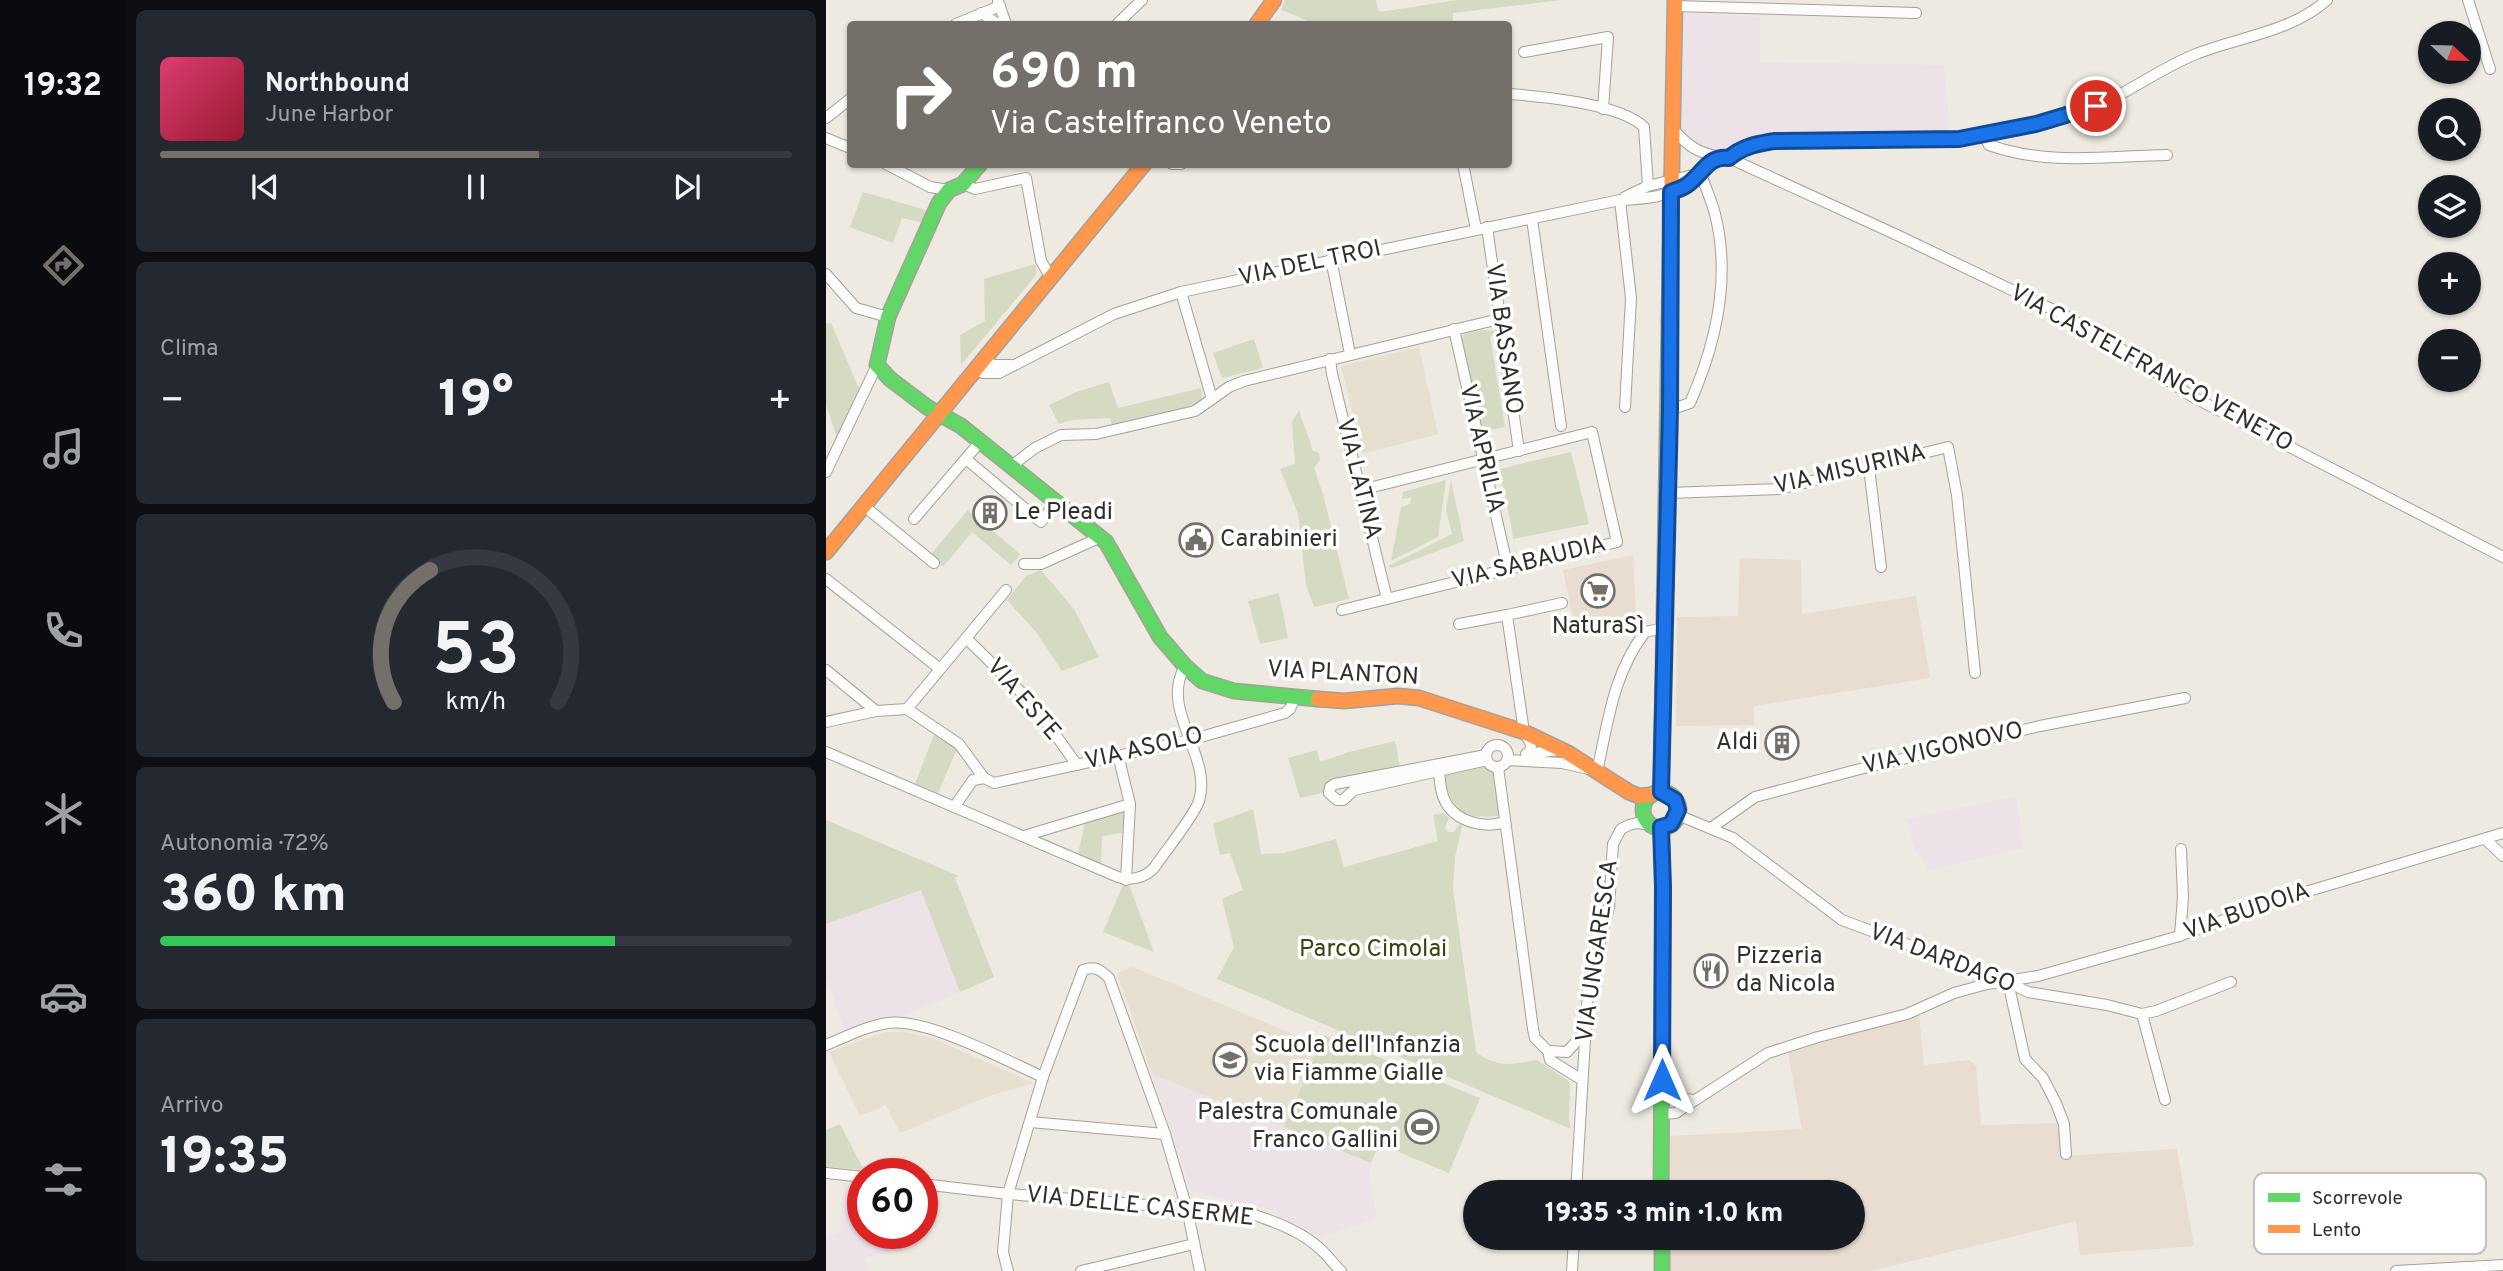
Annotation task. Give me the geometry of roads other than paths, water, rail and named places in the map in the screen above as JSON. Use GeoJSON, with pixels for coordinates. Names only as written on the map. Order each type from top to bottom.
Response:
{"type":"FeatureCollection","features":[{"type":"Feature","properties":{"kind":"main road"},"geometry":{"type":"LineString","coordinates":[[1258,21],[1274,0]]}},
{"type":"Feature","properties":{"kind":"main road"},"geometry":{"type":"LineString","coordinates":[[1661,1180],[1663,887],[1657,826],[1643,814],[1644,803],[1656,793],[1664,628],[1670,410],[1675,3]]}},
{"type":"Feature","properties":{"kind":"main road"},"geometry":{"type":"LineString","coordinates":[[877,365],[888,317],[940,202],[976,168]]}},
{"type":"Feature","properties":{"kind":"main road"},"geometry":{"type":"LineString","coordinates":[[826,552],[1141,168]]}},
{"type":"Feature","properties":{"kind":"main road","name":"VIA PLANTON"},"geometry":{"type":"LineString","coordinates":[[877,365],[890,379],[939,414],[961,426],[1101,537],[1160,637],[1202,681],[1220,688],[1344,701],[1398,696],[1419,698],[1524,732],[1560,750],[1629,792],[1639,796],[1656,793]]}},
{"type":"Feature","properties":{"kind":"main road"},"geometry":{"type":"LineString","coordinates":[[1656,793],[1675,800],[1678,815],[1671,824],[1657,826]]}},
{"type":"Feature","properties":{"kind":"main road"},"geometry":{"type":"LineString","coordinates":[[1662,1250],[1662,1271]]}},
{"type":"Feature","properties":{"kind":"street"},"geometry":{"type":"LineString","coordinates":[[1120,21],[1142,0]]}},
{"type":"Feature","properties":{"kind":"street"},"geometry":{"type":"LineString","coordinates":[[1671,186],[1687,185],[1710,162],[1740,149],[1774,141],[1928,141],[1984,135],[2096,106],[2172,64],[2227,42],[2299,20],[2327,0]]}},
{"type":"Feature","properties":{"kind":"street"},"geometry":{"type":"LineString","coordinates":[[2468,0],[2490,69]]}},
{"type":"Feature","properties":{"kind":"street"},"geometry":{"type":"LineString","coordinates":[[963,21],[999,3],[1005,21]]}},
{"type":"Feature","properties":{"kind":"street"},"geometry":{"type":"LineString","coordinates":[[1675,3],[1916,13]]}},
{"type":"Feature","properties":{"kind":"street"},"geometry":{"type":"LineString","coordinates":[[981,13],[993,21]]}},
{"type":"Feature","properties":{"kind":"street"},"geometry":{"type":"LineString","coordinates":[[1524,52],[1608,37],[1603,109]]}},
{"type":"Feature","properties":{"kind":"street"},"geometry":{"type":"LineString","coordinates":[[1512,94],[1536,96],[1603,109],[1638,120],[1644,127],[1648,186]]}},
{"type":"Feature","properties":{"kind":"street"},"geometry":{"type":"LineString","coordinates":[[826,118],[847,101]]}},
{"type":"Feature","properties":{"kind":"street","name":"VIA CASTELFRANCO VENETO"},"geometry":{"type":"LineString","coordinates":[[1672,128],[1687,146],[1724,157],[1897,235],[2064,315],[2193,397],[2503,556]]}},
{"type":"Feature","properties":{"kind":"street"},"geometry":{"type":"LineString","coordinates":[[1984,135],[1989,145],[2037,156],[2076,159],[2167,155]]}},
{"type":"Feature","properties":{"kind":"street"},"geometry":{"type":"LineString","coordinates":[[826,138],[847,147]]}},
{"type":"Feature","properties":{"kind":"street"},"geometry":{"type":"LineString","coordinates":[[894,168],[930,187],[975,189],[1026,178],[1041,261],[1051,278]]}},
{"type":"Feature","properties":{"kind":"street"},"geometry":{"type":"LineString","coordinates":[[1464,168],[1476,229]]}},
{"type":"Feature","properties":{"kind":"street"},"geometry":{"type":"LineString","coordinates":[[1670,410],[1690,403],[1721,302],[1722,269],[1718,228],[1701,173]]}},
{"type":"Feature","properties":{"kind":"street","name":"VIA DEL TROI"},"geometry":{"type":"LineString","coordinates":[[1620,200],[1648,186],[1671,186]]}},
{"type":"Feature","properties":{"kind":"street","name":"VIA DEL TROI"},"geometry":{"type":"LineString","coordinates":[[980,365],[990,374],[999,373],[1114,314],[1181,292],[1476,229],[1642,198],[1671,186]]}},
{"type":"Feature","properties":{"kind":"street"},"geometry":{"type":"LineString","coordinates":[[1620,200],[1631,298],[1625,407]]}},
{"type":"Feature","properties":{"kind":"street"},"geometry":{"type":"LineString","coordinates":[[1532,219],[1561,426]]}},
{"type":"Feature","properties":{"kind":"street","name":"VIA BASSANO"},"geometry":{"type":"LineString","coordinates":[[1487,227],[1519,451]]}},
{"type":"Feature","properties":{"kind":"street"},"geometry":{"type":"LineString","coordinates":[[1331,259],[1350,354]]}},
{"type":"Feature","properties":{"kind":"street"},"geometry":{"type":"LineString","coordinates":[[826,274],[856,308],[888,317]]}},
{"type":"Feature","properties":{"kind":"street"},"geometry":{"type":"LineString","coordinates":[[1181,292],[1212,399]]}},
{"type":"Feature","properties":{"kind":"street"},"geometry":{"type":"LineString","coordinates":[[1010,467],[1035,448],[1061,435],[1096,434],[1195,411],[1229,387],[1244,381],[1499,319]]}},
{"type":"Feature","properties":{"kind":"street","name":"VIA APRILIA"},"geometry":{"type":"LineString","coordinates":[[1454,328],[1508,569]]}},
{"type":"Feature","properties":{"kind":"street","name":"VIA LATINA"},"geometry":{"type":"LineString","coordinates":[[1330,359],[1387,599]]}},
{"type":"Feature","properties":{"kind":"street"},"geometry":{"type":"LineString","coordinates":[[826,472],[877,365]]}},
{"type":"Feature","properties":{"kind":"street","name":"VIA SABAUDIA"},"geometry":{"type":"LineString","coordinates":[[1342,610],[1617,542],[1592,432],[1519,451]]}},
{"type":"Feature","properties":{"kind":"street"},"geometry":{"type":"LineString","coordinates":[[914,519],[980,442]]}},
{"type":"Feature","properties":{"kind":"street","name":"VIA MISURINA"},"geometry":{"type":"LineString","coordinates":[[1668,493],[1780,489],[1948,447],[1957,495],[1975,673]]}},
{"type":"Feature","properties":{"kind":"street"},"geometry":{"type":"LineString","coordinates":[[1361,490],[1519,451]]}},
{"type":"Feature","properties":{"kind":"street"},"geometry":{"type":"LineString","coordinates":[[965,459],[1041,522],[1056,502]]}},
{"type":"Feature","properties":{"kind":"street"},"geometry":{"type":"LineString","coordinates":[[1869,467],[1881,568]]}},
{"type":"Feature","properties":{"kind":"street"},"geometry":{"type":"LineString","coordinates":[[864,506],[934,563]]}},
{"type":"Feature","properties":{"kind":"street"},"geometry":{"type":"LineString","coordinates":[[1024,564],[1041,564],[1101,537]]}},
{"type":"Feature","properties":{"kind":"street"},"geometry":{"type":"LineString","coordinates":[[826,579],[940,669]]}},
{"type":"Feature","properties":{"kind":"street"},"geometry":{"type":"LineString","coordinates":[[907,709],[1006,590]]}},
{"type":"Feature","properties":{"kind":"street"},"geometry":{"type":"LineString","coordinates":[[1459,624],[1562,603]]}},
{"type":"Feature","properties":{"kind":"street"},"geometry":{"type":"LineString","coordinates":[[1507,615],[1524,732],[1531,744],[1530,754]]}},
{"type":"Feature","properties":{"kind":"street"},"geometry":{"type":"LineString","coordinates":[[1504,760],[1562,763],[1595,770],[1623,667],[1645,632],[1664,628]]}},
{"type":"Feature","properties":{"kind":"street","name":"VIA ESTE"},"geometry":{"type":"LineString","coordinates":[[966,638],[1035,706],[1077,765]]}},
{"type":"Feature","properties":{"kind":"street"},"geometry":{"type":"LineString","coordinates":[[826,752],[1126,880],[1149,874],[1199,803],[1201,788],[1176,695],[1179,677],[1185,666]]}},
{"type":"Feature","properties":{"kind":"street"},"geometry":{"type":"LineString","coordinates":[[826,670],[876,711]]}},
{"type":"Feature","properties":{"kind":"street","name":"VIA ASOLO"},"geometry":{"type":"LineString","coordinates":[[984,778],[994,783],[1007,781],[1189,740],[1285,713],[1290,709],[1294,697]]}},
{"type":"Feature","properties":{"kind":"street","name":"VIA VIGONOVO"},"geometry":{"type":"LineString","coordinates":[[1712,828],[1755,797],[2040,726],[2185,698]]}},
{"type":"Feature","properties":{"kind":"street"},"geometry":{"type":"LineString","coordinates":[[826,722],[876,711],[907,709],[959,744],[984,778],[973,780],[954,807]]}},
{"type":"Feature","properties":{"kind":"street"},"geometry":{"type":"LineString","coordinates":[[1486,758],[1491,746],[1505,748],[1505,822],[1535,1038],[1548,1051],[1550,1060],[1582,1080]]}},
{"type":"Feature","properties":{"kind":"street"},"geometry":{"type":"LineString","coordinates":[[1486,758],[1491,765],[1530,754],[1560,750]]}},
{"type":"Feature","properties":{"kind":"street"},"geometry":{"type":"LineString","coordinates":[[1118,755],[1130,804],[1126,880]]}},
{"type":"Feature","properties":{"kind":"street"},"geometry":{"type":"LineString","coordinates":[[1486,758],[1354,790],[1343,800],[1331,797],[1329,793],[1329,787],[1335,784],[1486,758]]}},
{"type":"Feature","properties":{"kind":"street"},"geometry":{"type":"LineString","coordinates":[[1438,771],[1445,802],[1460,817],[1481,824],[1505,822]]}},
{"type":"Feature","properties":{"kind":"street"},"geometry":{"type":"LineString","coordinates":[[1024,836],[1130,804]]}},
{"type":"Feature","properties":{"kind":"street","name":"VIA DARDAGO"},"geometry":{"type":"LineString","coordinates":[[1678,815],[1733,838],[1842,920],[2008,982],[2028,992],[2143,1014]]}},
{"type":"Feature","properties":{"kind":"street","name":"VIA UNGARESCA"},"geometry":{"type":"LineString","coordinates":[[1577,1180],[1588,990],[1609,907],[1613,844],[1621,830],[1629,825],[1637,823],[1657,826]]}},
{"type":"Feature","properties":{"kind":"street","name":"VIA BUDOIA"},"geometry":{"type":"LineString","coordinates":[[1662,1114],[1676,1112],[1768,1053],[1907,1014],[1954,993],[2038,976],[2180,936],[2292,896],[2503,833]]}},
{"type":"Feature","properties":{"kind":"street"},"geometry":{"type":"LineString","coordinates":[[2485,839],[2503,856]]}},
{"type":"Feature","properties":{"kind":"street"},"geometry":{"type":"LineString","coordinates":[[2180,936],[2183,897],[2181,849]]}},
{"type":"Feature","properties":{"kind":"street"},"geometry":{"type":"LineString","coordinates":[[1008,1271],[1003,1252],[1008,1195],[1042,1077],[1083,970],[1093,966],[1109,978],[1165,1134],[1200,1271]]}},
{"type":"Feature","properties":{"kind":"street"},"geometry":{"type":"LineString","coordinates":[[2008,982],[2025,1059],[2043,1078],[2056,1103],[2064,1124],[2066,1154]]}},
{"type":"Feature","properties":{"kind":"street"},"geometry":{"type":"LineString","coordinates":[[2165,1100],[2143,1014],[2231,982]]}},
{"type":"Feature","properties":{"kind":"street"},"geometry":{"type":"LineString","coordinates":[[826,1045],[867,1028],[890,1023],[918,1026],[949,1036],[1042,1077]]}},
{"type":"Feature","properties":{"kind":"street"},"geometry":{"type":"LineString","coordinates":[[1567,1052],[1584,1033]]}},
{"type":"Feature","properties":{"kind":"street"},"geometry":{"type":"LineString","coordinates":[[1548,1051],[1567,1052],[1583,1062]]}},
{"type":"Feature","properties":{"kind":"street"},"geometry":{"type":"LineString","coordinates":[[1566,1069],[1583,1062]]}},
{"type":"Feature","properties":{"kind":"street"},"geometry":{"type":"LineString","coordinates":[[1662,1097],[1695,1100]]}},
{"type":"Feature","properties":{"kind":"street"},"geometry":{"type":"LineString","coordinates":[[1030,1122],[1165,1134]]}},
{"type":"Feature","properties":{"kind":"street"},"geometry":{"type":"LineString","coordinates":[[826,1173],[847,1175]]}},
{"type":"Feature","properties":{"kind":"street","name":"VIA DELLE CASERME"},"geometry":{"type":"LineString","coordinates":[[938,1186],[1008,1195],[1248,1213],[1316,1245],[1341,1271]]}},
{"type":"Feature","properties":{"kind":"street"},"geometry":{"type":"LineString","coordinates":[[1081,1271],[1194,1244]]}},
{"type":"Feature","properties":{"kind":"street"},"geometry":{"type":"LineString","coordinates":[[1572,1271],[1573,1250]]}},
{"type":"Feature","properties":{"kind":"street"},"geometry":{"type":"LineString","coordinates":[[2396,1271],[2503,1265]]}},
{"type":"Feature","properties":{"kind":"place","name":"Le Pleadi"},"geometry":{"type":"Point","coordinates":[990,513]}},
{"type":"Feature","properties":{"kind":"place","name":"Carabinieri"},"geometry":{"type":"Point","coordinates":[1196,540]}},
{"type":"Feature","properties":{"kind":"place","name":"NaturaSì"},"geometry":{"type":"Point","coordinates":[1598,591]}},
{"type":"Feature","properties":{"kind":"place","name":"Aldi"},"geometry":{"type":"Point","coordinates":[1782,743]}},
{"type":"Feature","properties":{"kind":"place","name":"Pizzeria da Nicola"},"geometry":{"type":"Point","coordinates":[1711,971]}},
{"type":"Feature","properties":{"kind":"place","name":"Scuola dell'Infanzia via Fiamme Gialle"},"geometry":{"type":"Point","coordinates":[1230,1060]}},
{"type":"Feature","properties":{"kind":"place","name":"Palestra Comunale Franco Gallini"},"geometry":{"type":"Point","coordinates":[1422,1127]}},
{"type":"Feature","properties":{"kind":"park label","name":"Parco Cimolai"},"geometry":{"type":"Point","coordinates":[1373,950]}}]}
